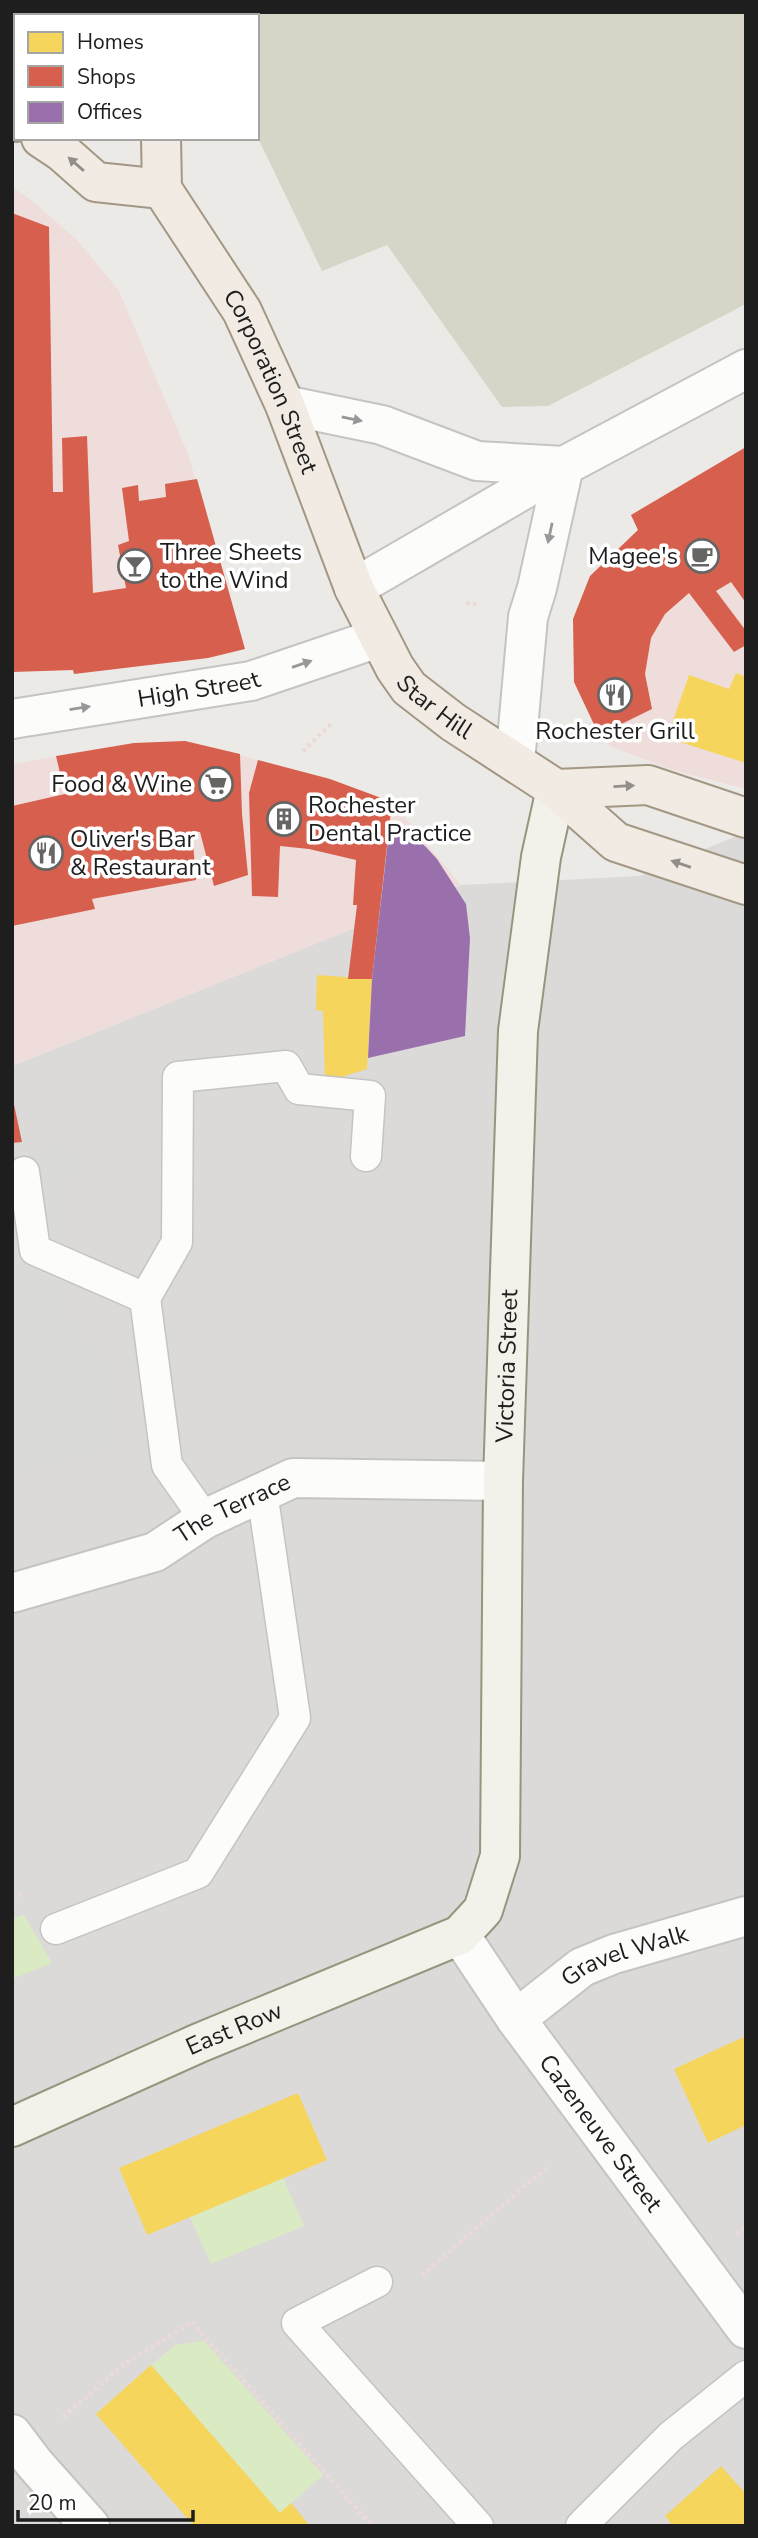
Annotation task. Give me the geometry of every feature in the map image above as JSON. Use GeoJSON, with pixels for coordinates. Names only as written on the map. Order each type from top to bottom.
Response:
{"type":"FeatureCollection","features":[{"type":"Feature","properties":{"kind":"main road"},"geometry":{"type":"LineString","coordinates":[[44,140],[96,182],[162,189],[161,140]]}},
{"type":"Feature","properties":{"kind":"main road","name":"Corporation Street"},"geometry":{"type":"LineString","coordinates":[[162,189],[242,311],[285,405],[354,588]]}},
{"type":"Feature","properties":{"kind":"main road","name":"Star Hill"},"geometry":{"type":"LineString","coordinates":[[354,588],[394,668],[410,688],[453,722],[556,789],[616,842],[746,886]]}},
{"type":"Feature","properties":{"kind":"main road"},"geometry":{"type":"LineString","coordinates":[[556,789],[648,785],[746,818]]}},
{"type":"Feature","properties":{"kind":"main road","name":"Victoria Street"},"geometry":{"type":"LineString","coordinates":[[460,1935],[483,1910],[500,1856],[503,1481],[518,1031],[541,857],[556,789]]}},
{"type":"Feature","properties":{"kind":"main road","name":"East Row"},"geometry":{"type":"LineString","coordinates":[[12,2127],[199,2043],[460,1935]]}},
{"type":"Feature","properties":{"kind":"street"},"geometry":{"type":"LineString","coordinates":[[354,588],[564,466],[746,369]]}},
{"type":"Feature","properties":{"kind":"street"},"geometry":{"type":"LineString","coordinates":[[285,405],[382,425],[477,461],[564,466]]}},
{"type":"Feature","properties":{"kind":"street"},"geometry":{"type":"LineString","coordinates":[[514,762],[528,617],[564,466]]}},
{"type":"Feature","properties":{"kind":"street","name":"High Street"},"geometry":{"type":"LineString","coordinates":[[12,719],[251,681],[378,638]]}},
{"type":"Feature","properties":{"kind":"street","name":"The Terrace"},"geometry":{"type":"LineString","coordinates":[[12,1593],[155,1552],[205,1519],[293,1478],[503,1481]]}},
{"type":"Feature","properties":{"kind":"street","name":"Gravel Walk"},"geometry":{"type":"LineString","coordinates":[[516,2019],[582,1967],[614,1954],[746,1916]]}},
{"type":"Feature","properties":{"kind":"street","name":"Cazeneuve Street"},"geometry":{"type":"LineString","coordinates":[[460,1935],[516,2019],[746,2329]]}},
{"type":"Feature","properties":{"kind":"street"},"geometry":{"type":"LineString","coordinates":[[12,2434],[90,2526]]}},
{"type":"Feature","properties":{"kind":"lane"},"geometry":{"type":"LineString","coordinates":[[205,1519],[167,1465],[145,1298],[177,1242],[178,1077],[286,1066],[299,1089],[370,1096],[366,1156]]}},
{"type":"Feature","properties":{"kind":"lane"},"geometry":{"type":"LineString","coordinates":[[24,1172],[35,1250],[145,1298]]}},
{"type":"Feature","properties":{"kind":"lane"},"geometry":{"type":"LineString","coordinates":[[55,1929],[198,1873],[295,1718],[262,1492]]}},
{"type":"Feature","properties":{"kind":"lane"},"geometry":{"type":"LineString","coordinates":[[377,2282],[297,2323],[478,2526]]}},
{"type":"Feature","properties":{"kind":"lane"},"geometry":{"type":"LineString","coordinates":[[581,2526],[671,2436],[746,2376]]}},
{"type":"Feature","properties":{"kind":"path"},"geometry":{"type":"LineString","coordinates":[[303,751],[331,724]]}},
{"type":"Feature","properties":{"kind":"path"},"geometry":{"type":"LineString","coordinates":[[377,2282],[399,2295],[546,2168]]}},
{"type":"Feature","properties":{"kind":"path"},"geometry":{"type":"LineString","coordinates":[[58,2421],[123,2365],[192,2322],[372,2526]]}},
{"type":"Feature","properties":{"kind":"shaded area"},"geometry":{"type":"Polygon","coordinates":[[[746,12],[746,304],[548,406],[502,407],[387,245],[322,271],[259,140],[259,14],[218,14],[746,12]]]}},
{"type":"Feature","properties":{"kind":"shaded area"},"geometry":{"type":"Polygon","coordinates":[[[12,187],[30,199],[78,241],[119,291],[188,454],[245,649],[208,658],[74,674],[73,670],[12,672],[12,187]]]}},
{"type":"Feature","properties":{"kind":"shaded area"},"geometry":{"type":"Polygon","coordinates":[[[745,448],[746,789],[673,770],[612,747],[599,735],[574,682],[573,619],[590,576],[638,530],[631,515],[745,448]]]}},
{"type":"Feature","properties":{"kind":"shaded area"},"geometry":{"type":"Polygon","coordinates":[[[185,741],[330,779],[392,802],[461,885],[12,1066],[12,764],[134,743],[185,741]]]}},
{"type":"Feature","properties":{"kind":"shaded area"},"geometry":{"type":"Polygon","coordinates":[[[746,832],[746,2526],[12,2526],[12,1066],[461,885],[640,876],[746,832]]]}},
{"type":"Feature","properties":{"kind":"shaded area"},"geometry":{"type":"Polygon","coordinates":[[[71,1147],[58,1309],[101,1360],[113,1445],[12,1471],[12,1155],[71,1147]]]}},
{"type":"Feature","properties":{"kind":"green space"},"geometry":{"type":"Polygon","coordinates":[[[24,1915],[52,1963],[12,1979],[12,1919],[24,1915]]]}},
{"type":"Feature","properties":{"kind":"green space"},"geometry":{"type":"Polygon","coordinates":[[[283,2178],[304,2226],[211,2264],[190,2217],[283,2178]]]}},
{"type":"Feature","properties":{"kind":"green space"},"geometry":{"type":"Polygon","coordinates":[[[204,2341],[323,2475],[280,2513],[151,2365],[176,2345],[204,2341]]]}},
{"type":"Feature","properties":{"kind":"building: Homes"},"geometry":{"type":"Polygon","coordinates":[[[736,673],[746,677],[746,763],[667,738],[689,675],[729,689],[736,673]]]}},
{"type":"Feature","properties":{"kind":"building: Homes"},"geometry":{"type":"Polygon","coordinates":[[[317,975],[372,979],[367,1069],[325,1082],[323,1011],[316,1010],[317,975]]]}},
{"type":"Feature","properties":{"kind":"building: Homes"},"geometry":{"type":"Polygon","coordinates":[[[746,2036],[746,2125],[708,2143],[674,2069],[746,2036]]]}},
{"type":"Feature","properties":{"kind":"building: Homes"},"geometry":{"type":"Polygon","coordinates":[[[298,2093],[327,2160],[147,2235],[119,2168],[298,2093]]]}},
{"type":"Feature","properties":{"kind":"building: Homes"},"geometry":{"type":"Polygon","coordinates":[[[151,2365],[280,2513],[291,2503],[310,2526],[194,2526],[96,2414],[151,2365]]]}},
{"type":"Feature","properties":{"kind":"building: Homes"},"geometry":{"type":"Polygon","coordinates":[[[721,2466],[746,2494],[746,2526],[673,2526],[665,2516],[721,2466]]]}},
{"type":"Feature","properties":{"kind":"building: Shops"},"geometry":{"type":"Polygon","coordinates":[[[12,213],[49,227],[53,492],[63,492],[62,438],[87,436],[93,593],[126,588],[118,545],[129,541],[122,488],[138,485],[139,501],[166,497],[165,484],[197,479],[245,649],[208,658],[74,674],[73,670],[12,672],[12,213]]]}},
{"type":"Feature","properties":{"kind":"building: Shops"},"geometry":{"type":"Polygon","coordinates":[[[746,447],[746,603],[731,582],[716,591],[746,631],[746,645],[734,652],[689,593],[665,614],[651,638],[645,674],[652,709],[599,735],[574,682],[573,619],[590,576],[638,530],[631,515],[746,447]]]}},
{"type":"Feature","properties":{"kind":"building: Shops"},"geometry":{"type":"Polygon","coordinates":[[[185,741],[240,754],[248,875],[214,886],[200,832],[192,831],[196,880],[92,899],[95,909],[12,926],[12,806],[65,794],[56,756],[134,743],[185,741]]]}},
{"type":"Feature","properties":{"kind":"building: Shops"},"geometry":{"type":"Polygon","coordinates":[[[258,760],[330,779],[392,802],[372,979],[348,979],[357,905],[353,905],[356,860],[309,849],[280,846],[278,897],[252,896],[249,793],[258,760]]]}},
{"type":"Feature","properties":{"kind":"building: Shops"},"geometry":{"type":"Polygon","coordinates":[[[12,1095],[22,1142],[12,1143],[12,1095]]]}},
{"type":"Feature","properties":{"kind":"building: Offices"},"geometry":{"type":"Polygon","coordinates":[[[390,823],[412,835],[426,847],[437,859],[466,904],[470,938],[465,1036],[368,1058],[372,979],[390,823]]]}},
{"type":"Feature","properties":{"kind":"place","name":"Magee's"},"geometry":{"type":"Point","coordinates":[702,556]}},
{"type":"Feature","properties":{"kind":"place","name":"Three Sheets to the Wind"},"geometry":{"type":"Point","coordinates":[135,566]}},
{"type":"Feature","properties":{"kind":"place","name":"Rochester Grill"},"geometry":{"type":"Point","coordinates":[615,695]}},
{"type":"Feature","properties":{"kind":"place","name":"Food & Wine"},"geometry":{"type":"Point","coordinates":[216,784]}},
{"type":"Feature","properties":{"kind":"place","name":"Rochester Dental Practice"},"geometry":{"type":"Point","coordinates":[284,819]}},
{"type":"Feature","properties":{"kind":"place","name":"Oliver's Bar & Restaurant"},"geometry":{"type":"Point","coordinates":[46,853]}}]}
